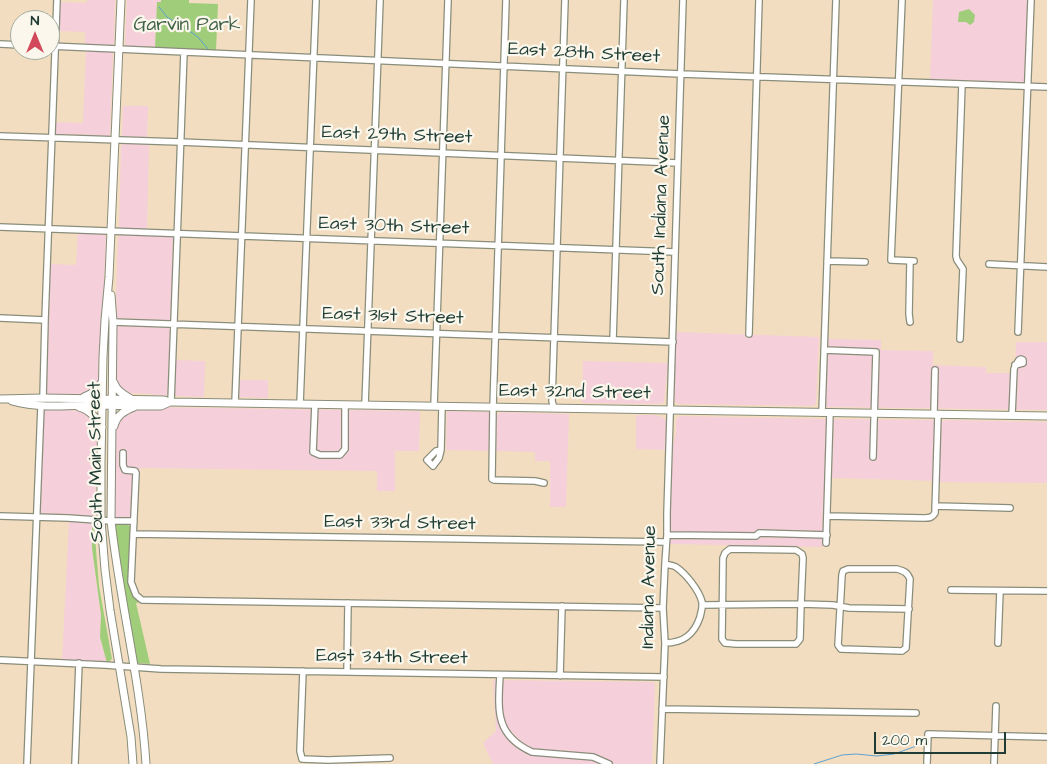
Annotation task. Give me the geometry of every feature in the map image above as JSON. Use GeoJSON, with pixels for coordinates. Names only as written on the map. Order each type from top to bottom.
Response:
{"type":"FeatureCollection","features":[{"type":"Feature","properties":{"kind":"main road","name":"South Main Street"},"geometry":{"type":"LineString","coordinates":[[121,0],[116,140],[105,320],[101,520],[105,570],[131,737],[133,764]]}},
{"type":"Feature","properties":{"kind":"main road","name":"South Main Street"},"geometry":{"type":"LineString","coordinates":[[109,277],[113,322],[111,521],[114,552],[134,667],[146,764]]}},
{"type":"Feature","properties":{"kind":"main road"},"geometry":{"type":"LineString","coordinates":[[82,398],[91,395],[99,388],[103,379]]}},
{"type":"Feature","properties":{"kind":"main road"},"geometry":{"type":"LineString","coordinates":[[112,379],[118,391],[131,399]]}},
{"type":"Feature","properties":{"kind":"main road"},"geometry":{"type":"LineString","coordinates":[[0,399],[82,398],[103,402]]}},
{"type":"Feature","properties":{"kind":"main road","name":"East 32nd Street"},"geometry":{"type":"LineString","coordinates":[[112,402],[131,399],[171,402],[365,406],[1047,416]]}},
{"type":"Feature","properties":{"kind":"main road"},"geometry":{"type":"LineString","coordinates":[[9,400],[22,404],[41,406],[74,406],[103,402],[138,406],[161,406],[171,402]]}},
{"type":"Feature","properties":{"kind":"main road"},"geometry":{"type":"LineString","coordinates":[[74,406],[85,408],[102,427]]}},
{"type":"Feature","properties":{"kind":"main road"},"geometry":{"type":"LineString","coordinates":[[112,431],[116,419],[124,411],[138,406]]}},
{"type":"Feature","properties":{"kind":"street"},"geometry":{"type":"LineString","coordinates":[[235,403],[251,0]]}},
{"type":"Feature","properties":{"kind":"street"},"geometry":{"type":"LineString","coordinates":[[300,404],[316,0]]}},
{"type":"Feature","properties":{"kind":"street"},"geometry":{"type":"LineString","coordinates":[[365,406],[380,0]]}},
{"type":"Feature","properties":{"kind":"street"},"geometry":{"type":"LineString","coordinates":[[441,450],[437,334],[448,0]]}},
{"type":"Feature","properties":{"kind":"street"},"geometry":{"type":"LineString","coordinates":[[506,0],[492,478],[494,480],[536,481],[544,483]]}},
{"type":"Feature","properties":{"kind":"street"},"geometry":{"type":"LineString","coordinates":[[554,408],[552,401],[565,0]]}},
{"type":"Feature","properties":{"kind":"street"},"geometry":{"type":"LineString","coordinates":[[613,340],[624,0]]}},
{"type":"Feature","properties":{"kind":"street","name":"South Indiana Avenue"},"geometry":{"type":"LineString","coordinates":[[671,410],[683,0]]}},
{"type":"Feature","properties":{"kind":"street"},"geometry":{"type":"LineString","coordinates":[[749,334],[759,0]]}},
{"type":"Feature","properties":{"kind":"street"},"geometry":{"type":"LineString","coordinates":[[826,543],[824,350],[836,0]]}},
{"type":"Feature","properties":{"kind":"street"},"geometry":{"type":"LineString","coordinates":[[902,0],[891,260],[912,261],[910,322]]}},
{"type":"Feature","properties":{"kind":"street"},"geometry":{"type":"LineString","coordinates":[[1018,332],[1031,0]]}},
{"type":"Feature","properties":{"kind":"street","name":"East 28th Street"},"geometry":{"type":"LineString","coordinates":[[60,47],[681,74],[1047,87]]}},
{"type":"Feature","properties":{"kind":"street"},"geometry":{"type":"LineString","coordinates":[[171,402],[184,52]]}},
{"type":"Feature","properties":{"kind":"street"},"geometry":{"type":"LineString","coordinates":[[43,398],[53,60]]}},
{"type":"Feature","properties":{"kind":"street"},"geometry":{"type":"LineString","coordinates":[[960,339],[963,270],[956,260],[956,256],[962,84]]}},
{"type":"Feature","properties":{"kind":"street","name":"East 29th Street"},"geometry":{"type":"LineString","coordinates":[[0,136],[678,163]]}},
{"type":"Feature","properties":{"kind":"street","name":"East 30th Street"},"geometry":{"type":"LineString","coordinates":[[0,227],[675,252]]}},
{"type":"Feature","properties":{"kind":"street"},"geometry":{"type":"LineString","coordinates":[[827,261],[865,262]]}},
{"type":"Feature","properties":{"kind":"street"},"geometry":{"type":"LineString","coordinates":[[989,264],[1047,268]]}},
{"type":"Feature","properties":{"kind":"street"},"geometry":{"type":"LineString","coordinates":[[0,318],[45,320]]}},
{"type":"Feature","properties":{"kind":"street","name":"East 31st Street"},"geometry":{"type":"LineString","coordinates":[[113,322],[673,342]]}},
{"type":"Feature","properties":{"kind":"street"},"geometry":{"type":"LineString","coordinates":[[824,350],[876,352],[873,457]]}},
{"type":"Feature","properties":{"kind":"street"},"geometry":{"type":"LineString","coordinates":[[1012,415],[1014,369],[1016,365]]}},
{"type":"Feature","properties":{"kind":"street"},"geometry":{"type":"LineString","coordinates":[[827,516],[926,518],[932,517],[935,513],[935,370]]}},
{"type":"Feature","properties":{"kind":"street"},"geometry":{"type":"LineString","coordinates":[[315,404],[313,452],[320,455],[340,455],[345,449],[345,405]]}},
{"type":"Feature","properties":{"kind":"street"},"geometry":{"type":"LineString","coordinates":[[27,764],[41,406]]}},
{"type":"Feature","properties":{"kind":"street","name":"Indiana Avenue"},"geometry":{"type":"LineString","coordinates":[[660,764],[671,410]]}},
{"type":"Feature","properties":{"kind":"street"},"geometry":{"type":"LineString","coordinates":[[123,453],[125,470],[135,471],[136,474],[131,582],[136,595],[142,600],[664,608]]}},
{"type":"Feature","properties":{"kind":"street"},"geometry":{"type":"LineString","coordinates":[[935,506],[1010,508]]}},
{"type":"Feature","properties":{"kind":"street"},"geometry":{"type":"LineString","coordinates":[[0,516],[134,521]]}},
{"type":"Feature","properties":{"kind":"street"},"geometry":{"type":"LineString","coordinates":[[667,535],[756,536],[759,533],[827,535]]}},
{"type":"Feature","properties":{"kind":"street","name":"East 33rd Street"},"geometry":{"type":"LineString","coordinates":[[133,534],[666,542]]}},
{"type":"Feature","properties":{"kind":"street"},"geometry":{"type":"LineString","coordinates":[[730,549],[796,550],[802,554],[801,604],[800,639],[796,644],[724,643],[722,639],[723,558],[725,553],[730,549]]}},
{"type":"Feature","properties":{"kind":"street"},"geometry":{"type":"LineString","coordinates":[[665,564],[676,567],[690,581],[702,604],[700,616],[692,632],[679,642],[665,643]]}},
{"type":"Feature","properties":{"kind":"street"},"geometry":{"type":"LineString","coordinates":[[848,568],[904,571],[910,578],[909,609],[906,648],[902,651],[841,649],[838,645],[842,575],[843,571],[848,568]]}},
{"type":"Feature","properties":{"kind":"street"},"geometry":{"type":"LineString","coordinates":[[951,590],[1047,591]]}},
{"type":"Feature","properties":{"kind":"street"},"geometry":{"type":"LineString","coordinates":[[998,643],[1000,591]]}},
{"type":"Feature","properties":{"kind":"street"},"geometry":{"type":"LineString","coordinates":[[347,672],[348,603]]}},
{"type":"Feature","properties":{"kind":"street"},"geometry":{"type":"LineString","coordinates":[[702,604],[801,604],[832,605],[849,608],[909,609]]}},
{"type":"Feature","properties":{"kind":"street"},"geometry":{"type":"LineString","coordinates":[[560,676],[562,606]]}},
{"type":"Feature","properties":{"kind":"street","name":"East 34th Street"},"geometry":{"type":"LineString","coordinates":[[0,660],[161,669],[664,677]]}},
{"type":"Feature","properties":{"kind":"street"},"geometry":{"type":"LineString","coordinates":[[75,764],[79,663]]}},
{"type":"Feature","properties":{"kind":"street"},"geometry":{"type":"LineString","coordinates":[[303,671],[300,753],[303,760],[390,758]]}},
{"type":"Feature","properties":{"kind":"street"},"geometry":{"type":"LineString","coordinates":[[500,675],[499,710],[502,725],[511,738],[523,748],[532,752],[593,756],[609,764]]}},
{"type":"Feature","properties":{"kind":"street"},"geometry":{"type":"LineString","coordinates":[[994,764],[996,706]]}},
{"type":"Feature","properties":{"kind":"street"},"geometry":{"type":"LineString","coordinates":[[662,709],[916,713]]}},
{"type":"Feature","properties":{"kind":"street"},"geometry":{"type":"LineString","coordinates":[[927,764],[928,734],[1047,737]]}},
{"type":"Feature","properties":{"kind":"shaded area"},"geometry":{"type":"Polygon","coordinates":[[[87,0],[115,0],[114,43],[112,45],[85,45],[85,32],[60,31],[59,2],[86,3],[87,0]]]}},
{"type":"Feature","properties":{"kind":"shaded area"},"geometry":{"type":"Polygon","coordinates":[[[127,0],[161,0],[161,2],[157,2],[155,48],[128,47],[125,45],[127,0]]]}},
{"type":"Feature","properties":{"kind":"shaded area"},"geometry":{"type":"Polygon","coordinates":[[[933,0],[1028,0],[1023,84],[1014,82],[932,79],[930,81],[933,0]]]}},
{"type":"Feature","properties":{"kind":"shaded area"},"geometry":{"type":"Polygon","coordinates":[[[86,51],[110,52],[113,54],[110,135],[107,137],[55,134],[54,122],[83,123],[86,51]]]}},
{"type":"Feature","properties":{"kind":"shaded area"},"geometry":{"type":"Polygon","coordinates":[[[123,106],[148,106],[147,138],[122,136],[123,106]]]}},
{"type":"Feature","properties":{"kind":"shaded area"},"geometry":{"type":"Polygon","coordinates":[[[124,143],[149,144],[147,229],[119,227],[121,146],[124,143]]]}},
{"type":"Feature","properties":{"kind":"shaded area"},"geometry":{"type":"Polygon","coordinates":[[[78,232],[104,234],[106,237],[100,377],[97,385],[92,390],[84,393],[47,395],[45,394],[49,264],[76,265],[78,232]]]}},
{"type":"Feature","properties":{"kind":"shaded area"},"geometry":{"type":"Polygon","coordinates":[[[122,234],[171,236],[173,238],[171,319],[169,321],[121,320],[117,317],[118,237],[122,234]]]}},
{"type":"Feature","properties":{"kind":"shaded area"},"geometry":{"type":"Polygon","coordinates":[[[118,326],[170,328],[168,393],[166,396],[123,392],[118,384],[116,370],[118,326]]]}},
{"type":"Feature","properties":{"kind":"shaded area"},"geometry":{"type":"Polygon","coordinates":[[[676,332],[819,337],[816,404],[813,406],[678,404],[674,397],[676,332]]]}},
{"type":"Feature","properties":{"kind":"shaded area"},"geometry":{"type":"Polygon","coordinates":[[[828,339],[881,340],[881,350],[933,351],[933,365],[986,367],[986,373],[1015,373],[1016,342],[1047,342],[1047,410],[827,407],[825,403],[828,339]]]}},
{"type":"Feature","properties":{"kind":"shaded area"},"geometry":{"type":"Polygon","coordinates":[[[175,360],[205,361],[204,397],[175,396],[175,360]]]}},
{"type":"Feature","properties":{"kind":"shaded area"},"geometry":{"type":"Polygon","coordinates":[[[583,361],[668,363],[664,402],[660,404],[582,403],[583,361]]]}},
{"type":"Feature","properties":{"kind":"shaded area"},"geometry":{"type":"Polygon","coordinates":[[[239,380],[268,380],[268,398],[239,397],[239,380]]]}},
{"type":"Feature","properties":{"kind":"shaded area"},"geometry":{"type":"Polygon","coordinates":[[[149,407],[420,411],[419,451],[395,451],[395,491],[377,491],[377,471],[140,468],[137,518],[117,518],[113,516],[114,430],[119,418],[136,409],[149,407]]]}},
{"type":"Feature","properties":{"kind":"shaded area"},"geometry":{"type":"Polygon","coordinates":[[[44,410],[84,411],[94,421],[97,434],[95,514],[92,517],[39,514],[44,410]]]}},
{"type":"Feature","properties":{"kind":"shaded area"},"geometry":{"type":"Polygon","coordinates":[[[447,411],[490,412],[491,451],[446,450],[447,411]]]}},
{"type":"Feature","properties":{"kind":"shaded area"},"geometry":{"type":"Polygon","coordinates":[[[501,412],[569,414],[566,507],[550,507],[550,461],[535,461],[535,452],[495,451],[496,416],[501,412]]]}},
{"type":"Feature","properties":{"kind":"shaded area"},"geometry":{"type":"Polygon","coordinates":[[[636,415],[655,415],[665,419],[666,450],[636,449],[636,415]]]}},
{"type":"Feature","properties":{"kind":"shaded area"},"geometry":{"type":"Polygon","coordinates":[[[682,416],[826,419],[823,547],[670,544],[672,448],[676,433],[676,420],[682,416]]]}},
{"type":"Feature","properties":{"kind":"shaded area"},"geometry":{"type":"Polygon","coordinates":[[[834,419],[934,420],[936,423],[934,481],[832,478],[834,419]]]}},
{"type":"Feature","properties":{"kind":"shaded area"},"geometry":{"type":"Polygon","coordinates":[[[944,420],[1047,422],[1047,483],[937,482],[940,424],[944,420]]]}},
{"type":"Feature","properties":{"kind":"shaded area"},"geometry":{"type":"Polygon","coordinates":[[[69,521],[92,523],[92,548],[101,615],[100,637],[107,663],[62,661],[69,521]]]}},
{"type":"Feature","properties":{"kind":"shaded area"},"geometry":{"type":"Polygon","coordinates":[[[493,680],[653,682],[655,685],[652,764],[493,764],[483,743],[496,731],[493,680]]]}},
{"type":"Feature","properties":{"kind":"green space","name":"Garvin Park"},"geometry":{"type":"Polygon","coordinates":[[[161,0],[189,0],[189,3],[218,4],[216,51],[155,48],[157,2],[161,2],[161,0]]]}},
{"type":"Feature","properties":{"kind":"green space"},"geometry":{"type":"Polygon","coordinates":[[[969,9],[975,15],[974,22],[970,25],[966,22],[958,22],[959,12],[969,9]]]}},
{"type":"Feature","properties":{"kind":"green space"},"geometry":{"type":"Polygon","coordinates":[[[92,523],[94,525],[99,586],[112,659],[107,663],[100,637],[101,615],[92,548],[92,523]]]}},
{"type":"Feature","properties":{"kind":"green space"},"geometry":{"type":"Polygon","coordinates":[[[117,524],[127,524],[131,527],[129,575],[142,602],[136,603],[150,664],[135,661],[114,527],[117,524]]]}},
{"type":"Feature","properties":{"kind":"waterway"},"geometry":{"type":"LineString","coordinates":[[159,7],[167,17],[197,36],[208,49]]}},
{"type":"Feature","properties":{"kind":"waterway"},"geometry":{"type":"LineString","coordinates":[[814,764],[842,755],[877,756],[894,754],[925,743]]}}]}
